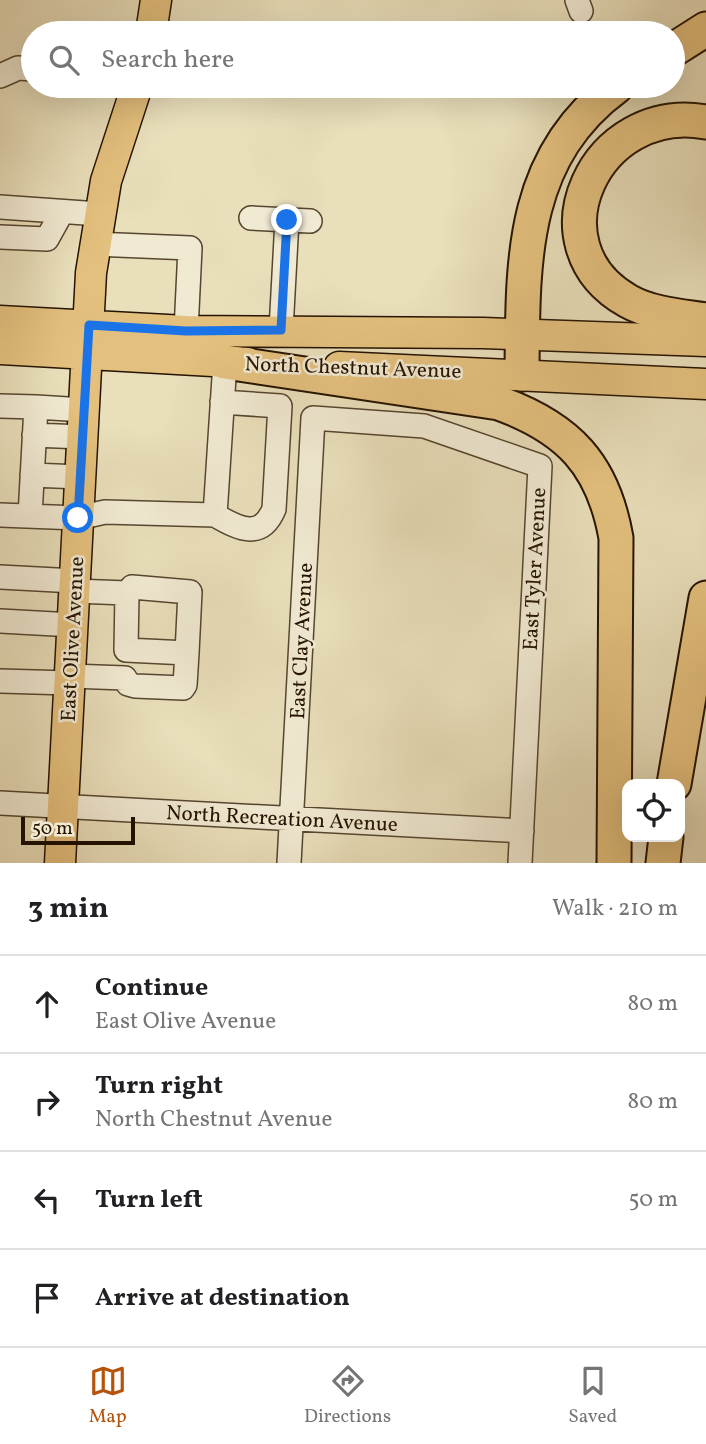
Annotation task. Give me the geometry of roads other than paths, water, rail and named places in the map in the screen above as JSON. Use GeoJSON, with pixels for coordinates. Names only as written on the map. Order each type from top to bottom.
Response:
{"type":"FeatureCollection","features":[{"type":"Feature","properties":{"kind":"highway"},"geometry":{"type":"LineString","coordinates":[[685,42],[706,29]]}},
{"type":"Feature","properties":{"kind":"highway"},"geometry":{"type":"LineString","coordinates":[[522,374],[527,236],[541,184],[569,134],[602,98]]}},
{"type":"Feature","properties":{"kind":"highway"},"geometry":{"type":"LineString","coordinates":[[706,122],[671,120],[643,127],[626,136],[594,171],[586,184],[580,214],[583,244],[590,261],[613,290],[642,308],[706,320]]}},
{"type":"Feature","properties":{"kind":"highway"},"geometry":{"type":"LineString","coordinates":[[225,362],[499,403],[533,416],[567,438],[582,455],[604,492],[616,538],[614,863]]}},
{"type":"Feature","properties":{"kind":"highway"},"geometry":{"type":"LineString","coordinates":[[675,779],[706,598]]}},
{"type":"Feature","properties":{"kind":"highway"},"geometry":{"type":"LineString","coordinates":[[663,863],[665,842]]}},
{"type":"Feature","properties":{"kind":"main road"},"geometry":{"type":"LineString","coordinates":[[153,21],[156,0]]}},
{"type":"Feature","properties":{"kind":"main road","name":"East Olive Avenue"},"geometry":{"type":"LineString","coordinates":[[60,863],[94,244],[114,152],[133,98]]}},
{"type":"Feature","properties":{"kind":"main road","name":"North Chestnut Avenue"},"geometry":{"type":"LineString","coordinates":[[0,321],[186,331],[522,334],[706,341]]}},
{"type":"Feature","properties":{"kind":"main road","name":"North Chestnut Avenue"},"geometry":{"type":"LineString","coordinates":[[0,349],[706,384]]}},
{"type":"Feature","properties":{"kind":"street"},"geometry":{"type":"LineString","coordinates":[[2,74],[21,68]]}},
{"type":"Feature","properties":{"kind":"street"},"geometry":{"type":"LineString","coordinates":[[0,207],[99,214]]}},
{"type":"Feature","properties":{"kind":"street"},"geometry":{"type":"LineString","coordinates":[[0,237],[47,239],[62,212]]}},
{"type":"Feature","properties":{"kind":"street"},"geometry":{"type":"LineString","coordinates":[[251,218],[310,221]]}},
{"type":"Feature","properties":{"kind":"street"},"geometry":{"type":"LineString","coordinates":[[281,330],[287,220]]}},
{"type":"Feature","properties":{"kind":"street"},"geometry":{"type":"LineString","coordinates":[[94,244],[190,248],[186,331]]}},
{"type":"Feature","properties":{"kind":"street"},"geometry":{"type":"LineString","coordinates":[[215,515],[225,362]]}},
{"type":"Feature","properties":{"kind":"street"},"geometry":{"type":"LineString","coordinates":[[0,514],[78,518],[104,512],[215,515],[233,526],[258,529],[268,524],[274,509],[280,405],[222,402]]}},
{"type":"Feature","properties":{"kind":"street"},"geometry":{"type":"LineString","coordinates":[[0,406],[36,407],[83,424]]}},
{"type":"Feature","properties":{"kind":"street"},"geometry":{"type":"LineString","coordinates":[[30,516],[36,407]]}},
{"type":"Feature","properties":{"kind":"street","name":"East Clay Avenue"},"geometry":{"type":"LineString","coordinates":[[289,863],[313,418]]}},
{"type":"Feature","properties":{"kind":"street","name":"East Tyler Avenue"},"geometry":{"type":"LineString","coordinates":[[313,418],[424,426],[540,466],[520,863]]}},
{"type":"Feature","properties":{"kind":"street"},"geometry":{"type":"LineString","coordinates":[[34,435],[83,424]]}},
{"type":"Feature","properties":{"kind":"street"},"geometry":{"type":"LineString","coordinates":[[32,475],[80,477]]}},
{"type":"Feature","properties":{"kind":"street"},"geometry":{"type":"LineString","coordinates":[[0,577],[127,593],[136,587],[190,592],[186,685],[183,688],[131,685],[125,678],[127,593]]}},
{"type":"Feature","properties":{"kind":"street"},"geometry":{"type":"LineString","coordinates":[[0,621],[72,625]]}},
{"type":"Feature","properties":{"kind":"street"},"geometry":{"type":"LineString","coordinates":[[127,650],[187,653]]}},
{"type":"Feature","properties":{"kind":"street"},"geometry":{"type":"LineString","coordinates":[[0,681],[125,678]]}},
{"type":"Feature","properties":{"kind":"street","name":"North Recreation Avenue"},"geometry":{"type":"LineString","coordinates":[[0,803],[522,831]]}}]}
